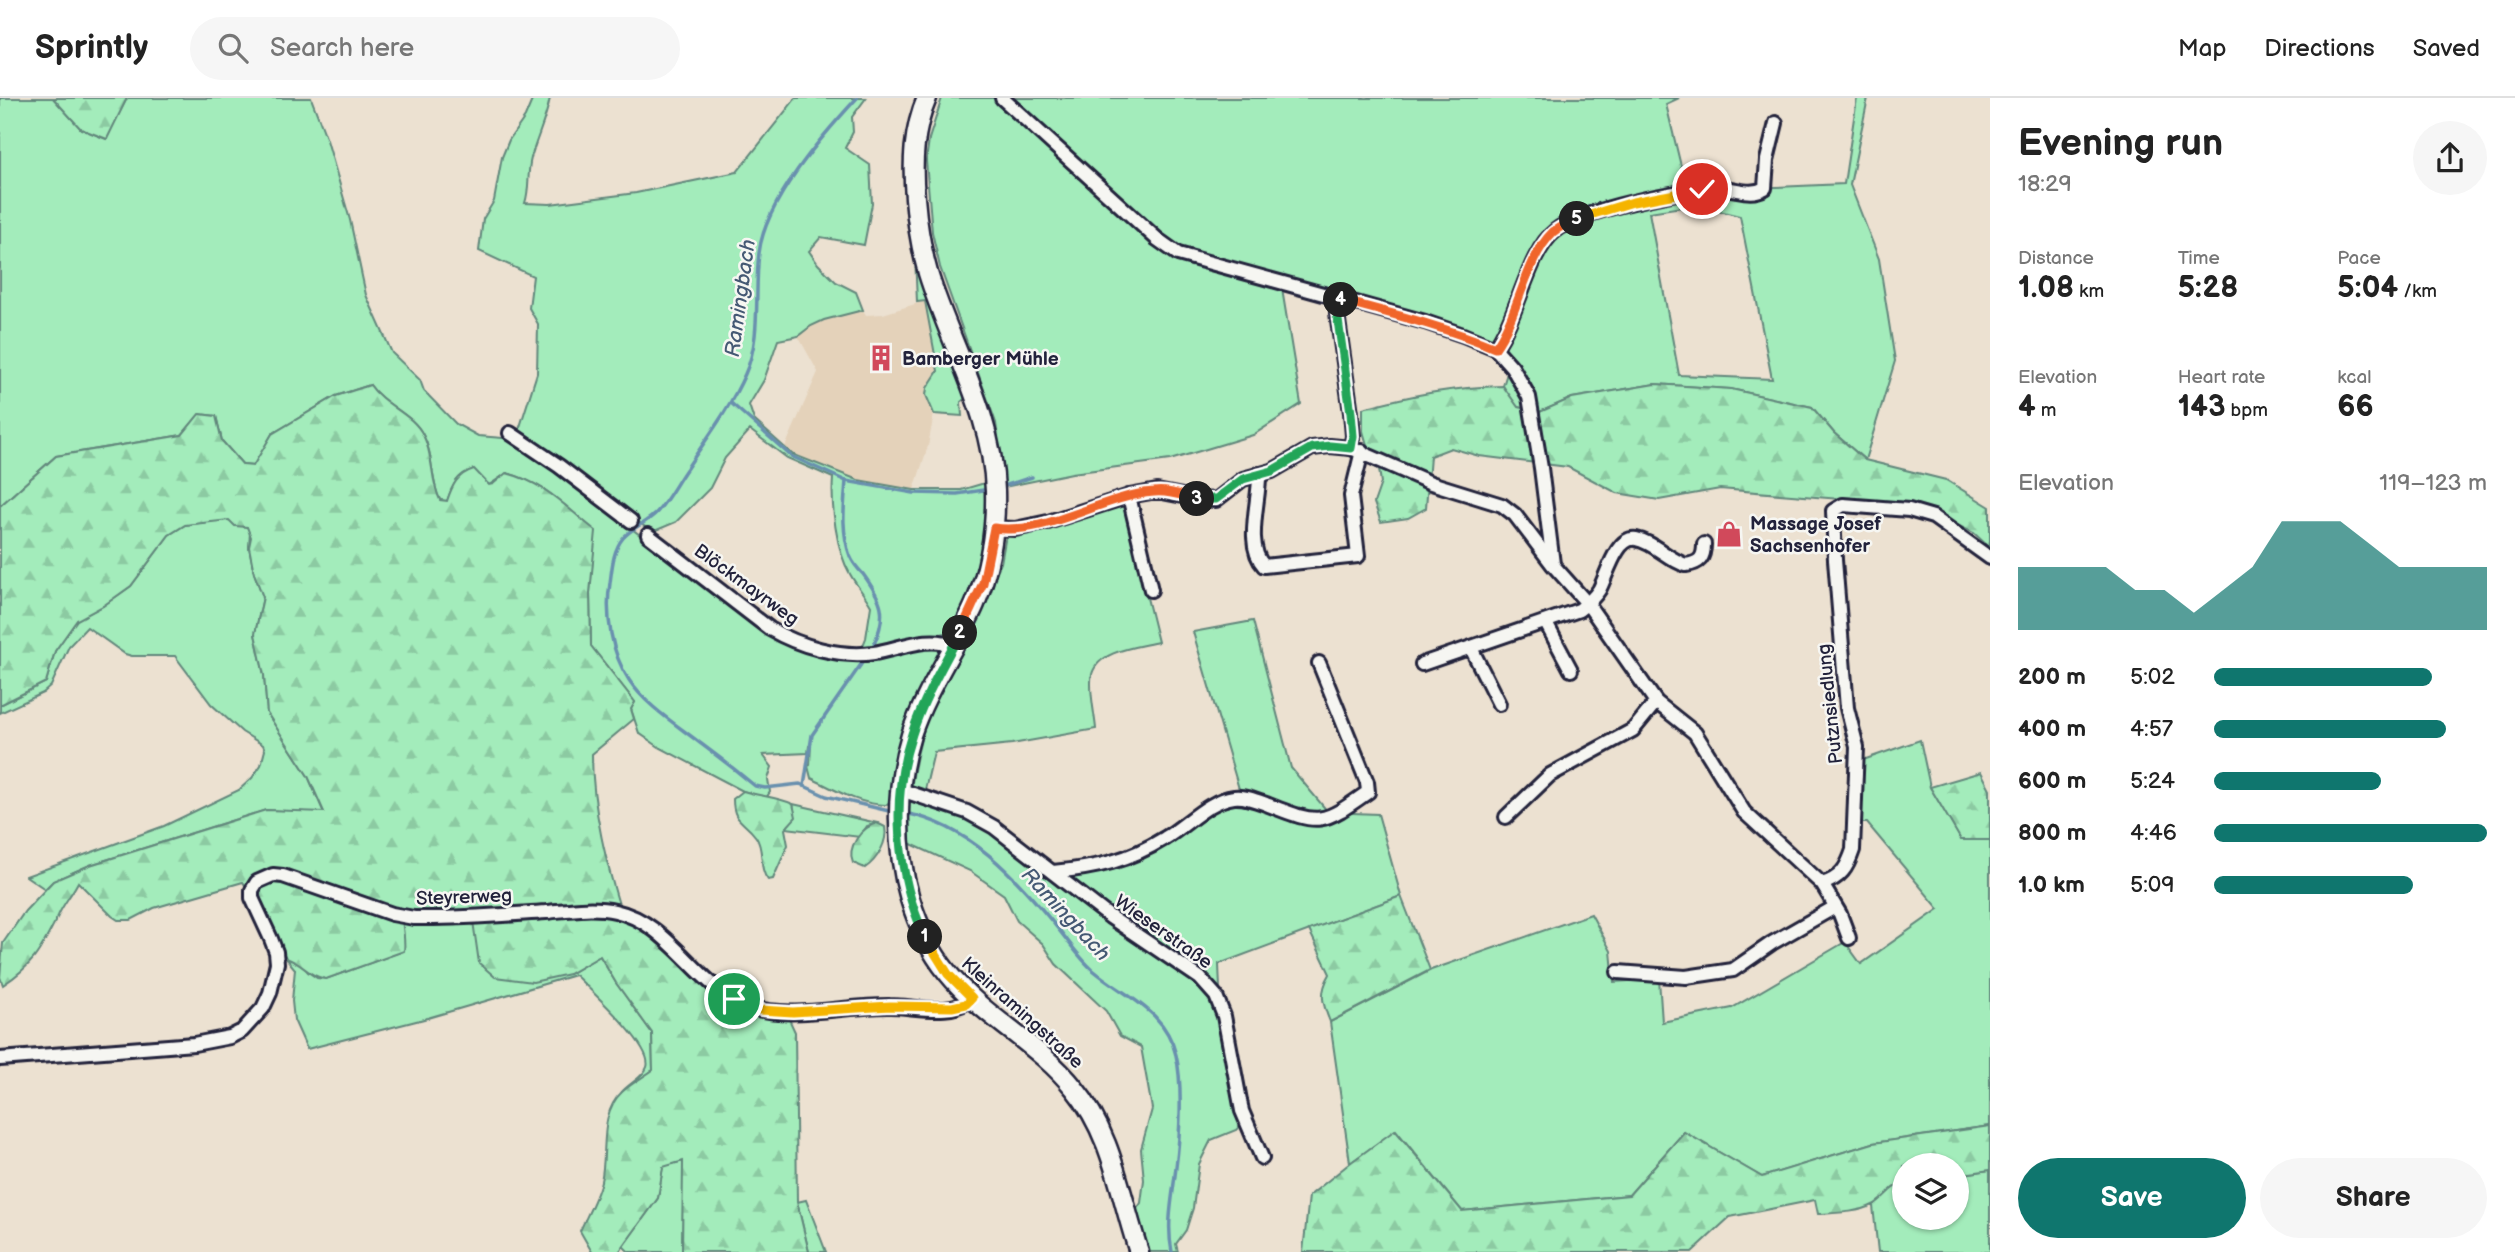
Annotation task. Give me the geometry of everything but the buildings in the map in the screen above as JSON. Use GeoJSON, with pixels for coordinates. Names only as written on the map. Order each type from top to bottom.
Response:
{"type":"FeatureCollection","features":[{"type":"Feature","properties":{"kind":"main road","name":"Kleinramingstraße"},"geometry":{"type":"LineString","coordinates":[[927,98],[917,126],[913,160],[921,246],[936,296],[978,406],[989,451],[994,489],[994,528],[983,583],[911,735],[900,793],[900,840],[906,882],[919,924],[942,965],[972,998],[1045,1057],[1076,1090],[1088,1108],[1109,1149],[1139,1252]]}},
{"type":"Feature","properties":{"kind":"street"},"geometry":{"type":"LineString","coordinates":[[1002,98],[1157,239],[1178,254],[1425,322],[1495,348],[1513,367],[1529,397],[1553,565]]}},
{"type":"Feature","properties":{"kind":"street"},"geometry":{"type":"LineString","coordinates":[[1495,348],[1506,333],[1541,247],[1555,230],[1584,216],[1633,202],[1690,191],[1724,188],[1755,193],[1765,188],[1767,160],[1776,123]]}},
{"type":"Feature","properties":{"kind":"street"},"geometry":{"type":"LineString","coordinates":[[1259,474],[1255,539],[1258,559],[1264,566],[1358,556],[1351,496],[1357,449],[1337,313],[1338,299]]}},
{"type":"Feature","properties":{"kind":"street"},"geometry":{"type":"LineString","coordinates":[[510,433],[559,466],[631,522]]}},
{"type":"Feature","properties":{"kind":"street"},"geometry":{"type":"LineString","coordinates":[[994,528],[1015,529],[1048,522],[1129,496],[1157,491],[1198,499],[1216,499],[1243,479],[1272,471],[1312,448],[1330,446],[1357,449],[1431,483],[1502,505],[1515,515],[1553,565],[1587,603],[1656,702],[1695,733],[1744,812],[1822,884],[1849,938]]}},
{"type":"Feature","properties":{"kind":"street"},"geometry":{"type":"LineString","coordinates":[[1129,496],[1151,590]]}},
{"type":"Feature","properties":{"kind":"street","name":"Putznsiedlung"},"geometry":{"type":"LineString","coordinates":[[1822,884],[1836,880],[1847,866],[1853,850],[1857,747],[1847,708],[1833,511],[1843,505],[1909,510],[1933,517],[1990,558]]}},
{"type":"Feature","properties":{"kind":"street","name":"Blöckmayrweg"},"geometry":{"type":"LineString","coordinates":[[648,535],[770,629],[790,640],[823,650],[864,653],[936,640],[954,646]]}},
{"type":"Feature","properties":{"kind":"street"},"geometry":{"type":"LineString","coordinates":[[1422,664],[1572,614],[1597,592],[1619,547],[1627,540],[1645,542],[1686,565],[1702,558],[1704,544]]}},
{"type":"Feature","properties":{"kind":"street"},"geometry":{"type":"LineString","coordinates":[[1546,623],[1571,670]]}},
{"type":"Feature","properties":{"kind":"street"},"geometry":{"type":"LineString","coordinates":[[1471,648],[1499,704]]}},
{"type":"Feature","properties":{"kind":"street","name":"Wieserstraße"},"geometry":{"type":"LineString","coordinates":[[1053,872],[1087,869],[1124,860],[1165,838],[1219,801],[1235,797],[1251,798],[1306,819],[1321,820],[1368,792],[1367,782],[1319,663]]}},
{"type":"Feature","properties":{"kind":"street"},"geometry":{"type":"LineString","coordinates":[[1506,817],[1550,775],[1633,730],[1656,702]]}},
{"type":"Feature","properties":{"kind":"street","name":"Wieserstraße"},"geometry":{"type":"LineString","coordinates":[[900,793],[968,812],[994,827],[1110,917],[1200,978],[1216,996],[1224,1016],[1242,1111],[1262,1158]]}},
{"type":"Feature","properties":{"kind":"street","name":"Steyrerweg"},"geometry":{"type":"LineString","coordinates":[[0,1059],[194,1044],[230,1037],[242,1031],[263,1007],[275,975],[276,952],[252,898],[252,890],[257,882],[273,875],[324,889],[392,914],[414,918],[582,909],[616,911],[658,933],[734,999],[760,1010],[793,1012],[890,1006],[952,1007],[966,1004],[972,998]]}},
{"type":"Feature","properties":{"kind":"street"},"geometry":{"type":"LineString","coordinates":[[1618,972],[1686,977],[1733,970],[1772,943],[1835,907]]}},
{"type":"Feature","properties":{"kind":"shaded area"},"geometry":{"type":"Polygon","coordinates":[[[925,301],[938,371],[926,395],[934,414],[928,446],[914,490],[858,480],[792,454],[785,447],[818,372],[798,336],[824,320],[863,310],[866,315],[883,314],[925,301]]]}},
{"type":"Feature","properties":{"kind":"green space"},"geometry":{"type":"Polygon","coordinates":[[[0,98],[53,98],[81,129],[106,139],[127,98],[311,98],[327,140],[350,220],[366,295],[392,353],[420,380],[424,391],[456,424],[478,436],[503,438],[519,430],[537,373],[538,324],[529,308],[533,276],[479,251],[483,219],[494,201],[502,157],[533,98],[550,98],[531,158],[525,203],[550,204],[636,193],[737,172],[796,98],[866,98],[852,117],[853,132],[845,148],[870,165],[872,204],[864,245],[821,237],[809,251],[836,282],[856,292],[863,310],[824,320],[798,336],[778,340],[764,380],[749,405],[754,420],[792,454],[858,480],[914,490],[961,490],[988,482],[989,535],[981,574],[973,591],[950,632],[872,650],[862,648],[871,606],[850,574],[841,553],[834,514],[833,478],[787,458],[750,430],[725,458],[710,488],[676,522],[652,532],[633,518],[627,525],[758,626],[799,647],[859,657],[872,657],[927,645],[939,648],[944,653],[911,725],[902,754],[896,789],[889,802],[886,805],[866,802],[811,778],[808,766],[811,745],[808,753],[763,755],[772,767],[768,779],[770,792],[766,798],[743,791],[659,747],[639,733],[631,709],[635,702],[591,646],[590,593],[595,531],[544,489],[507,473],[489,485],[474,470],[463,474],[456,481],[447,501],[440,500],[423,435],[412,421],[383,399],[370,385],[336,396],[272,434],[254,466],[243,465],[222,441],[216,416],[200,414],[182,435],[56,456],[0,506],[0,98]]]}},
{"type":"Feature","properties":{"kind":"green space"},"geometry":{"type":"Polygon","coordinates":[[[53,98],[127,98],[107,139],[81,129],[53,98]]]}},
{"type":"Feature","properties":{"kind":"green space"},"geometry":{"type":"Polygon","coordinates":[[[942,98],[1679,98],[1666,104],[1687,191],[1844,184],[1857,98],[1868,98],[1850,185],[1879,259],[1895,361],[1865,460],[1834,433],[1812,407],[1731,389],[1655,384],[1572,398],[1540,412],[1517,407],[1503,386],[1507,373],[1491,351],[1457,335],[1282,289],[1301,404],[1253,435],[1170,460],[1072,473],[1004,487],[996,423],[940,267],[932,232],[926,161],[929,139],[942,98]],[[1695,205],[1649,212],[1679,375],[1772,379],[1740,216],[1695,205]]]}},
{"type":"Feature","properties":{"kind":"green space"},"geometry":{"type":"Polygon","coordinates":[[[915,255],[968,396],[961,402],[962,416],[934,414],[926,395],[927,388],[938,371],[925,301],[917,302],[915,255]]]}},
{"type":"Feature","properties":{"kind":"green space"},"geometry":{"type":"Polygon","coordinates":[[[1655,384],[1731,389],[1812,407],[1834,433],[1865,460],[1946,480],[1990,507],[1990,548],[1974,533],[1922,508],[1720,489],[1659,500],[1617,493],[1568,467],[1479,456],[1451,448],[1430,456],[1426,508],[1408,518],[1381,522],[1374,503],[1381,483],[1379,469],[1373,466],[1363,431],[1363,408],[1432,393],[1503,386],[1518,407],[1540,412],[1572,398],[1655,384]]]}},
{"type":"Feature","properties":{"kind":"green space"},"geometry":{"type":"Polygon","coordinates":[[[370,385],[383,399],[412,421],[423,435],[440,500],[447,501],[456,481],[468,471],[474,469],[489,485],[506,473],[544,489],[596,531],[590,593],[591,646],[635,702],[631,709],[634,719],[592,754],[598,816],[617,898],[623,918],[654,940],[713,990],[751,1011],[789,1019],[795,1032],[797,1202],[809,1252],[682,1252],[683,1161],[663,1167],[658,1198],[619,1252],[592,1252],[580,1231],[601,1181],[610,1111],[622,1092],[653,1070],[652,1033],[600,956],[569,974],[533,982],[495,977],[479,963],[472,914],[403,914],[404,951],[326,979],[286,958],[270,925],[243,882],[154,908],[131,920],[118,920],[78,882],[36,955],[23,970],[3,985],[0,977],[3,943],[25,911],[53,881],[90,865],[266,810],[324,812],[308,776],[267,713],[264,675],[255,634],[263,597],[254,573],[249,547],[251,537],[247,527],[235,526],[229,520],[185,525],[169,535],[131,586],[77,620],[55,651],[46,682],[0,705],[0,506],[56,456],[182,435],[199,414],[216,416],[222,441],[243,465],[253,466],[272,434],[336,396],[370,385]]]}},
{"type":"Feature","properties":{"kind":"green space"},"geometry":{"type":"Polygon","coordinates":[[[1120,503],[1124,505],[1158,642],[1120,651],[1096,666],[1091,686],[1096,729],[1012,744],[934,752],[925,790],[954,803],[1055,869],[1125,852],[1198,809],[1239,789],[1193,632],[1253,621],[1291,768],[1328,812],[1378,814],[1401,896],[1219,964],[1220,989],[1249,1117],[1236,1130],[1211,1140],[1199,1164],[1193,1208],[1186,1230],[1176,1244],[1178,1252],[1145,1252],[1134,1213],[1141,1203],[1144,1180],[1141,1149],[1152,1109],[1141,1047],[1120,1036],[1106,1011],[1056,964],[1043,944],[1017,921],[1004,895],[970,871],[909,843],[910,792],[930,710],[1001,563],[1006,535],[1120,503]]]}},
{"type":"Feature","properties":{"kind":"green space"},"geometry":{"type":"Polygon","coordinates":[[[229,519],[247,527],[250,532],[249,547],[254,573],[263,597],[255,634],[264,675],[267,713],[308,776],[324,813],[266,810],[90,865],[53,881],[45,889],[26,876],[164,826],[239,790],[261,765],[265,750],[263,745],[242,732],[211,704],[175,656],[125,654],[87,627],[69,646],[51,686],[43,693],[0,713],[0,705],[46,682],[55,651],[77,619],[103,606],[131,586],[169,535],[185,525],[229,519]]]}},
{"type":"Feature","properties":{"kind":"green space"},"geometry":{"type":"Polygon","coordinates":[[[1920,740],[1930,787],[1961,839],[1990,840],[1990,1126],[1873,1143],[1762,1177],[1684,1132],[1629,1195],[1462,1211],[1396,1130],[1350,1163],[1330,1022],[1431,970],[1591,914],[1611,951],[1614,982],[1659,979],[1662,1022],[1732,1008],[1845,942],[1861,964],[1939,909],[1867,823],[1860,823],[1863,760],[1920,740]]]}},
{"type":"Feature","properties":{"kind":"green space"},"geometry":{"type":"Polygon","coordinates":[[[1981,772],[1990,789],[1990,840],[1961,840],[1930,787],[1981,772]]]}},
{"type":"Feature","properties":{"kind":"green space"},"geometry":{"type":"Polygon","coordinates":[[[743,791],[793,804],[796,817],[785,829],[788,845],[773,879],[768,880],[765,875],[759,842],[735,813],[733,799],[743,791]]]}},
{"type":"Feature","properties":{"kind":"green space"},"geometry":{"type":"Polygon","coordinates":[[[793,804],[877,823],[867,826],[860,837],[786,828],[795,817],[793,804]]]}},
{"type":"Feature","properties":{"kind":"green space"},"geometry":{"type":"Polygon","coordinates":[[[877,823],[885,827],[881,850],[865,868],[853,863],[851,857],[857,838],[877,823]]]}},
{"type":"Feature","properties":{"kind":"green space"},"geometry":{"type":"Polygon","coordinates":[[[1401,896],[1430,970],[1330,1022],[1323,998],[1324,987],[1330,974],[1309,930],[1401,896]]]}},
{"type":"Feature","properties":{"kind":"green space"},"geometry":{"type":"Polygon","coordinates":[[[403,913],[472,914],[569,974],[600,956],[652,1033],[653,1070],[621,1093],[645,1071],[647,1058],[641,1046],[619,1019],[575,975],[424,1019],[307,1049],[294,1020],[292,1001],[295,969],[286,958],[301,963],[317,978],[326,979],[403,951],[403,913]]]}},
{"type":"Feature","properties":{"kind":"green space"},"geometry":{"type":"Polygon","coordinates":[[[1990,1126],[1990,1170],[1969,1173],[1969,1153],[1892,1153],[1892,1190],[1867,1208],[1818,1214],[1815,1200],[1730,1217],[1692,1252],[1303,1252],[1309,1196],[1395,1130],[1462,1211],[1629,1195],[1684,1132],[1762,1177],[1873,1143],[1990,1126]]]}},
{"type":"Feature","properties":{"kind":"green space"},"geometry":{"type":"Polygon","coordinates":[[[684,1161],[682,1252],[629,1252],[623,1246],[658,1198],[663,1166],[684,1161]]]}},
{"type":"Feature","properties":{"kind":"green space"},"geometry":{"type":"Polygon","coordinates":[[[1990,1170],[1990,1252],[1878,1252],[1873,1206],[1892,1188],[1892,1230],[1969,1230],[1969,1173],[1990,1170]]]}},
{"type":"Feature","properties":{"kind":"green space"},"geometry":{"type":"Polygon","coordinates":[[[806,1200],[826,1252],[809,1252],[797,1202],[806,1200]]]}},
{"type":"Feature","properties":{"kind":"waterway","name":"Ramingbach"},"geometry":{"type":"LineString","coordinates":[[857,98],[797,170],[772,212],[763,233],[759,253],[756,330],[745,374],[725,411],[665,502],[653,516],[631,531],[620,543],[612,565],[608,607],[618,658],[636,689],[662,714],[755,786],[765,788],[800,784],[826,796],[893,812]]}},
{"type":"Feature","properties":{"kind":"waterway","name":"Ramingbach"},"geometry":{"type":"LineString","coordinates":[[731,403],[791,456],[846,481],[844,519],[847,547],[853,561],[879,599],[881,607],[881,624],[874,644]]}},
{"type":"Feature","properties":{"kind":"waterway"},"geometry":{"type":"LineString","coordinates":[[1001,487],[1032,477]]}},
{"type":"Feature","properties":{"kind":"waterway"},"geometry":{"type":"LineString","coordinates":[[846,481],[914,493],[957,494],[990,489]]}},
{"type":"Feature","properties":{"kind":"waterway","name":"Ramingbach"},"geometry":{"type":"LineString","coordinates":[[804,786],[812,735],[862,663]]}},
{"type":"Feature","properties":{"kind":"waterway","name":"Ramingbach"},"geometry":{"type":"LineString","coordinates":[[904,813],[949,828],[989,855],[1024,889],[1088,965],[1142,1005],[1163,1026],[1171,1039],[1178,1067],[1180,1096],[1179,1141],[1170,1220],[1172,1252]]}},
{"type":"Feature","properties":{"kind":"place","name":"Bamberger Mühle"},"geometry":{"type":"Point","coordinates":[881,358]}},
{"type":"Feature","properties":{"kind":"place","name":"Massage Josef Sachsenhofer"},"geometry":{"type":"Point","coordinates":[1729,534]}},
{"type":"Feature","properties":{"kind":"route"},"geometry":{"type":"LineString","coordinates":[[734,999],[760,1010],[793,1012],[890,1006],[952,1007],[966,1004],[972,998],[948,974],[936,957],[910,900],[900,846],[900,797],[911,735],[940,670],[976,602],[988,564],[994,528],[1015,529],[1048,522],[1104,503],[1157,491],[1198,499],[1216,499],[1243,479],[1272,471],[1312,448],[1351,448],[1351,413],[1337,313],[1338,299],[1425,322],[1495,348],[1506,333],[1541,247],[1555,230],[1584,216],[1633,202],[1702,189]]}}]}
